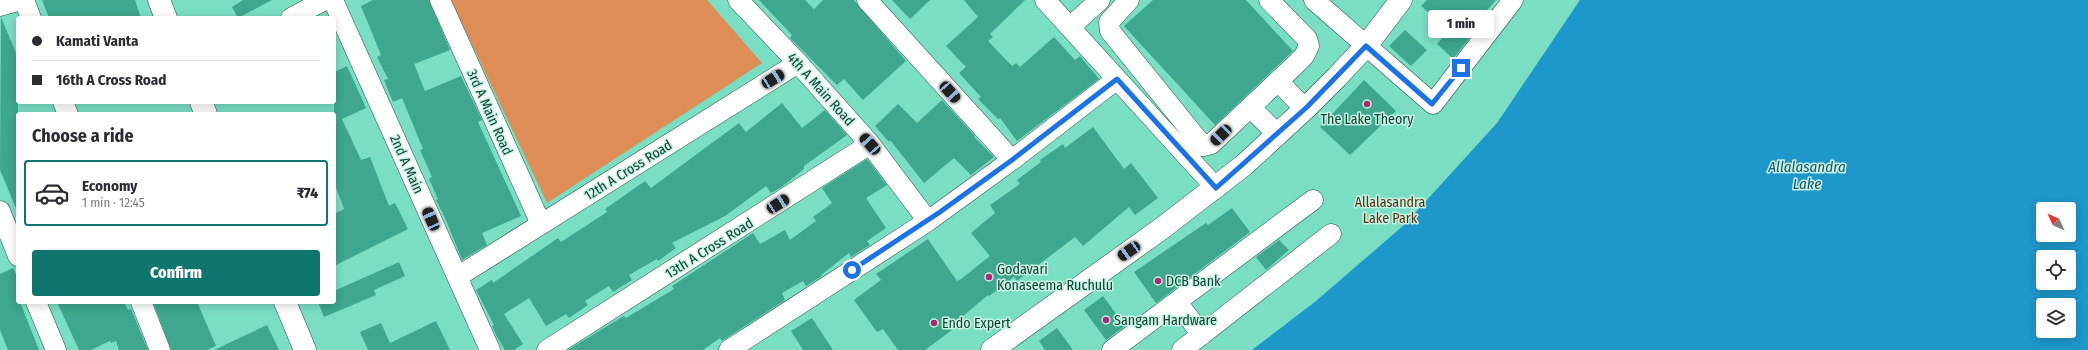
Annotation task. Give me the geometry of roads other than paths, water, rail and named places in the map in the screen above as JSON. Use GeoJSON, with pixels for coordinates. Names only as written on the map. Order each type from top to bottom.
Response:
{"type":"FeatureCollection","features":[{"type":"Feature","properties":{"kind":"main road"},"geometry":{"type":"LineString","coordinates":[[159,0],[165,16]]}},
{"type":"Feature","properties":{"kind":"main road"},"geometry":{"type":"LineString","coordinates":[[992,350],[1216,188],[1278,135],[1306,109],[1366,46],[1400,0]]}},
{"type":"Feature","properties":{"kind":"main road"},"geometry":{"type":"LineString","coordinates":[[286,304],[305,350]]}},
{"type":"Feature","properties":{"kind":"street"},"geometry":{"type":"LineString","coordinates":[[0,6],[22,0],[30,16]]}},
{"type":"Feature","properties":{"kind":"street"},"geometry":{"type":"LineString","coordinates":[[295,16],[325,0]]}},
{"type":"Feature","properties":{"kind":"street","name":"2nd A Main"},"geometry":{"type":"LineString","coordinates":[[333,0],[490,350]]}},
{"type":"Feature","properties":{"kind":"street","name":"3rd A Main Road"},"geometry":{"type":"LineString","coordinates":[[440,0],[541,224]]}},
{"type":"Feature","properties":{"kind":"street","name":"4th A Main Road"},"geometry":{"type":"LineString","coordinates":[[738,0],[798,63],[870,144],[928,221]]}},
{"type":"Feature","properties":{"kind":"street"},"geometry":{"type":"LineString","coordinates":[[868,0],[1012,160]]}},
{"type":"Feature","properties":{"kind":"street"},"geometry":{"type":"LineString","coordinates":[[1045,0],[1216,188]]}},
{"type":"Feature","properties":{"kind":"street"},"geometry":{"type":"LineString","coordinates":[[1070,27],[1100,0]]}},
{"type":"Feature","properties":{"kind":"street"},"geometry":{"type":"LineString","coordinates":[[1129,0],[1109,22],[1110,31],[1203,146],[1211,144],[1278,81],[1304,56],[1309,46],[1307,39],[1269,0]]}},
{"type":"Feature","properties":{"kind":"street"},"geometry":{"type":"LineString","coordinates":[[1314,0],[1432,104],[1513,0]]}},
{"type":"Feature","properties":{"kind":"street","name":"12th A Cross Road"},"geometry":{"type":"LineString","coordinates":[[457,277],[798,63]]}},
{"type":"Feature","properties":{"kind":"street"},"geometry":{"type":"LineString","coordinates":[[741,347],[928,221],[1012,160],[1117,79]]}},
{"type":"Feature","properties":{"kind":"street"},"geometry":{"type":"LineString","coordinates":[[1278,81],[1306,109]]}},
{"type":"Feature","properties":{"kind":"street"},"geometry":{"type":"LineString","coordinates":[[1250,107],[1278,135]]}},
{"type":"Feature","properties":{"kind":"street","name":"13th A Cross Road"},"geometry":{"type":"LineString","coordinates":[[547,350],[870,144]]}},
{"type":"Feature","properties":{"kind":"street"},"geometry":{"type":"LineString","coordinates":[[1112,350],[1313,200]]}},
{"type":"Feature","properties":{"kind":"street"},"geometry":{"type":"LineString","coordinates":[[0,211],[16,251]]}},
{"type":"Feature","properties":{"kind":"street"},"geometry":{"type":"LineString","coordinates":[[1182,350],[1331,234]]}},
{"type":"Feature","properties":{"kind":"street"},"geometry":{"type":"LineString","coordinates":[[1177,302],[1202,335]]}},
{"type":"Feature","properties":{"kind":"street"},"geometry":{"type":"LineString","coordinates":[[37,304],[56,350]]}},
{"type":"Feature","properties":{"kind":"street"},"geometry":{"type":"LineString","coordinates":[[142,304],[160,350]]}},
{"type":"Feature","properties":{"kind":"water","name":"Allalasandra Lake"},"geometry":{"type":"Polygon","coordinates":[[[1580,0],[2088,0],[2088,350],[1252,350],[1316,301],[1404,225],[1497,123],[1580,0]]]}},
{"type":"Feature","properties":{"kind":"place","name":"The Lake Theory"},"geometry":{"type":"Point","coordinates":[1367,104]}},
{"type":"Feature","properties":{"kind":"place","name":"Godavari Konaseema Ruchulu"},"geometry":{"type":"Point","coordinates":[989,277]}},
{"type":"Feature","properties":{"kind":"place","name":"DCB Bank"},"geometry":{"type":"Point","coordinates":[1158,281]}},
{"type":"Feature","properties":{"kind":"place","name":"Sangam Hardware"},"geometry":{"type":"Point","coordinates":[1106,320]}},
{"type":"Feature","properties":{"kind":"place","name":"Endo Expert"},"geometry":{"type":"Point","coordinates":[934,323]}},
{"type":"Feature","properties":{"kind":"park label","name":"Allalasandra Lake Park"},"geometry":{"type":"Point","coordinates":[1390,210]}}]}
